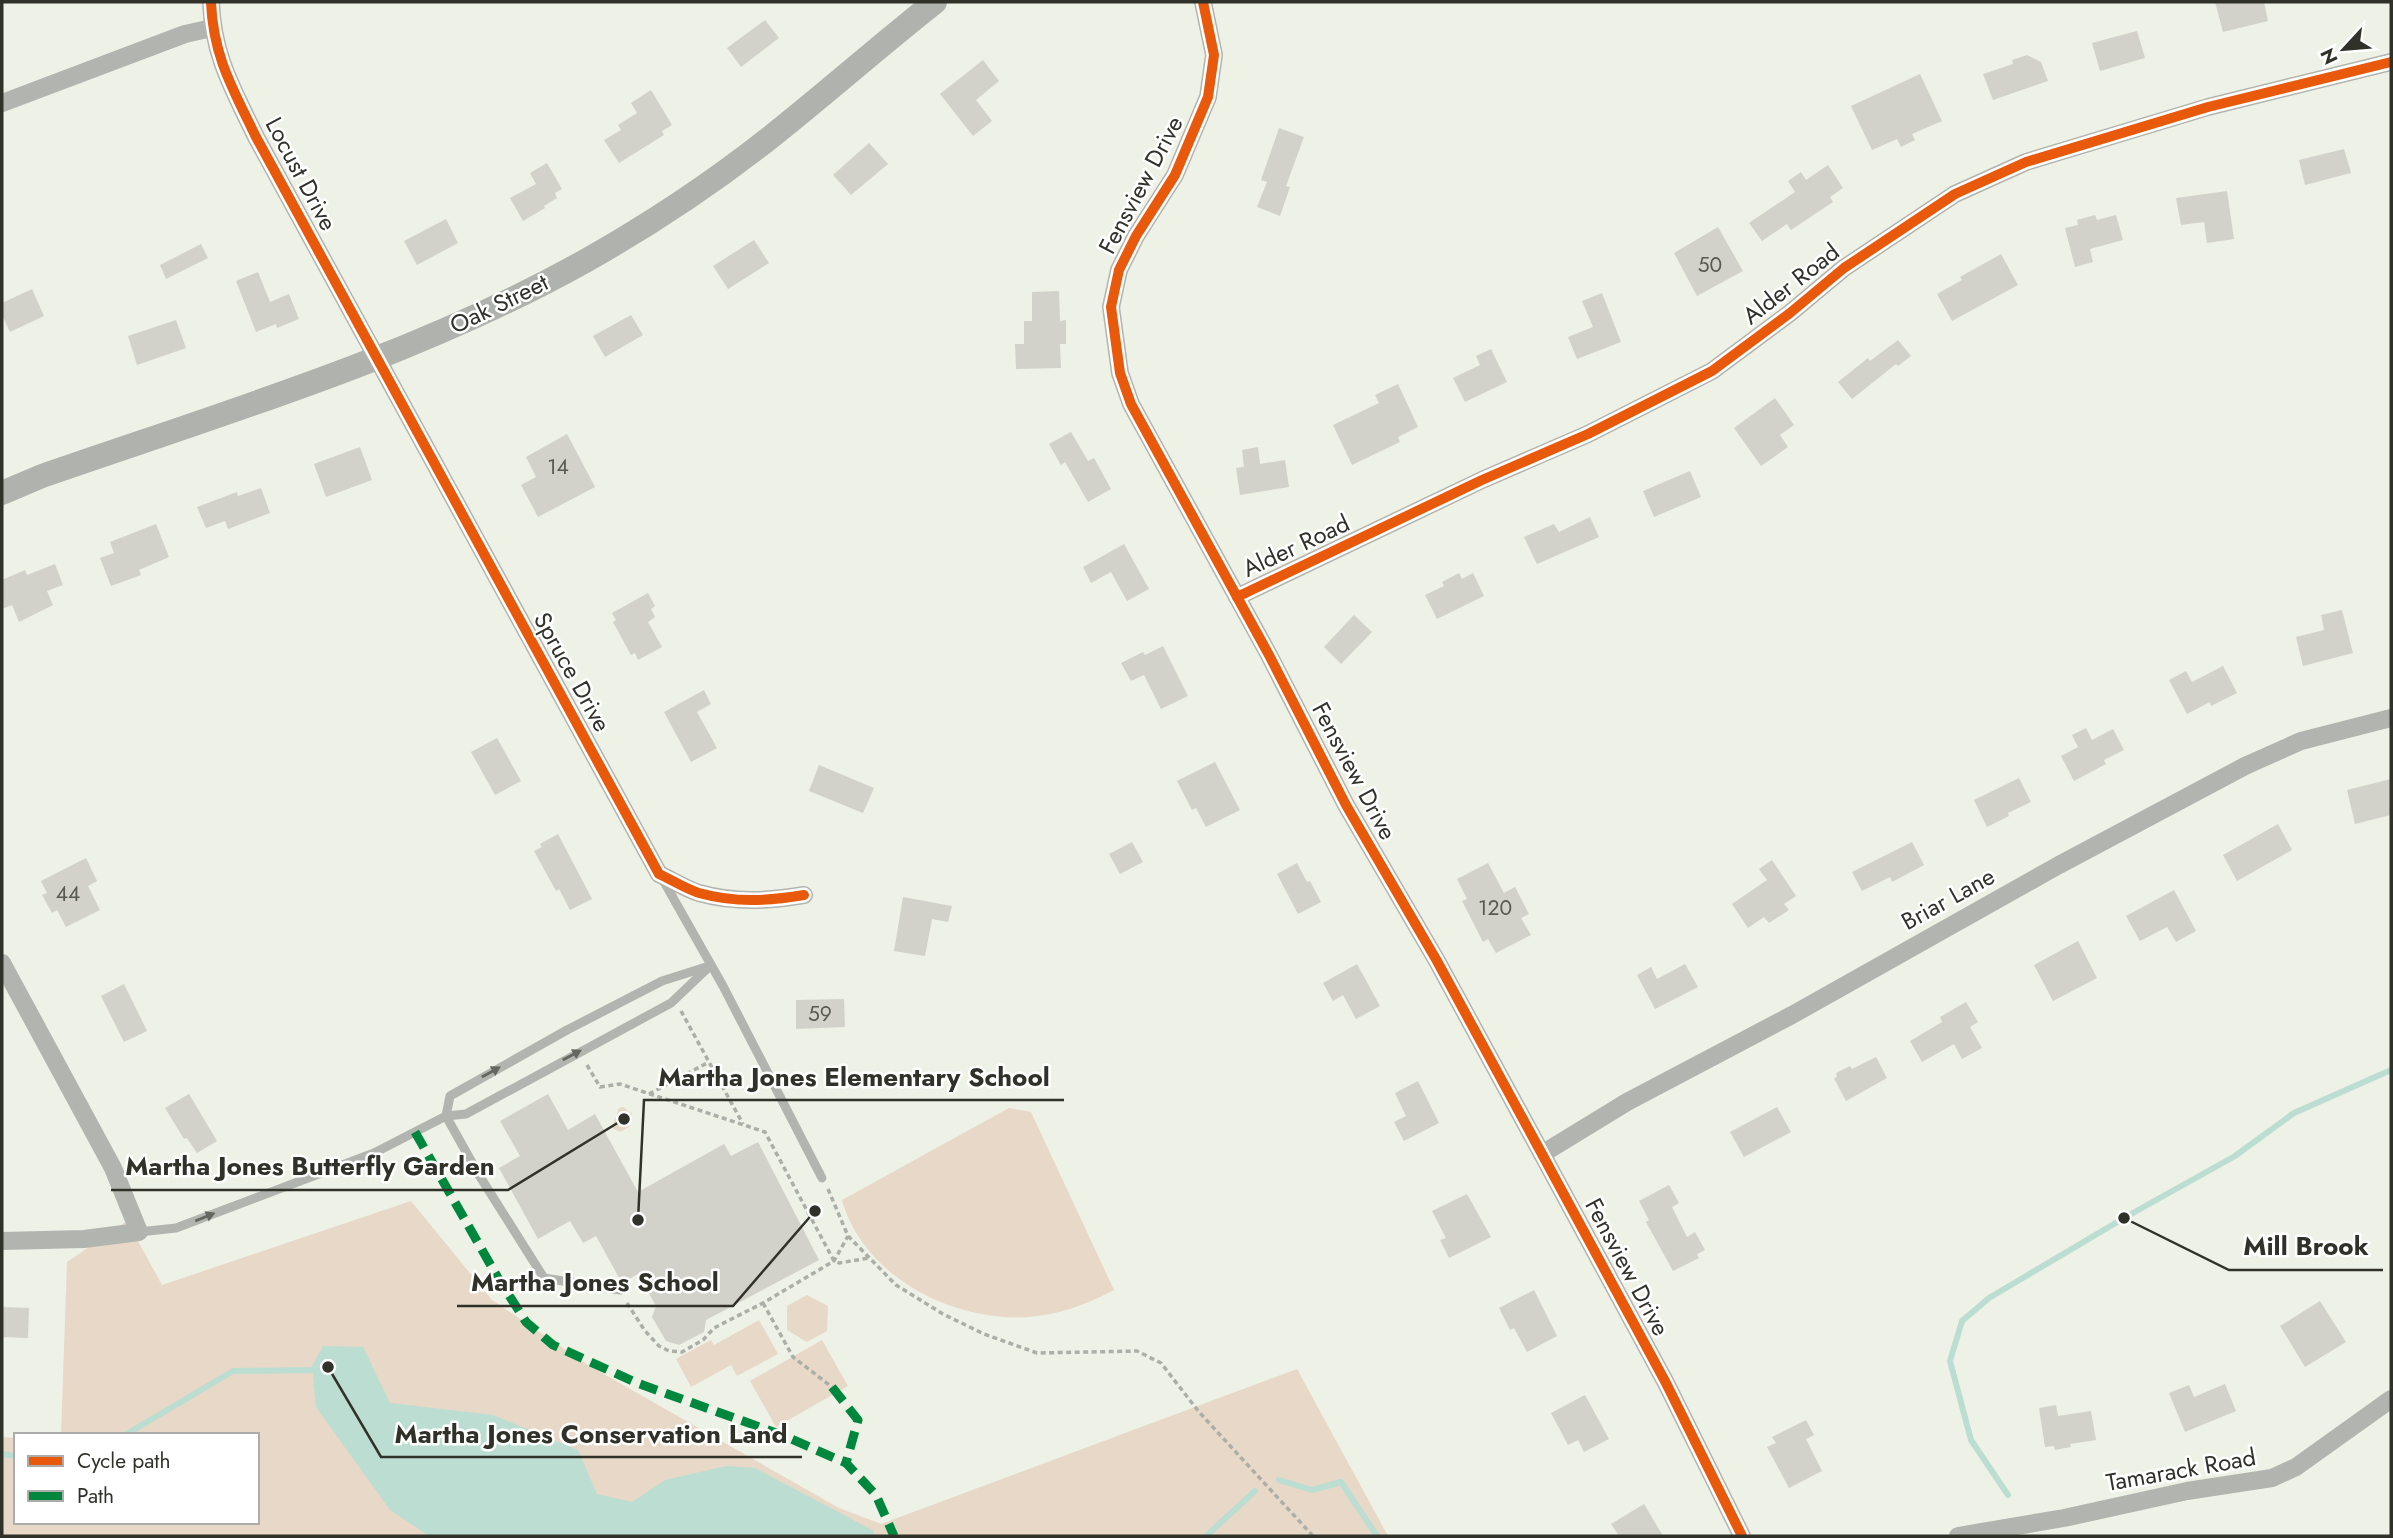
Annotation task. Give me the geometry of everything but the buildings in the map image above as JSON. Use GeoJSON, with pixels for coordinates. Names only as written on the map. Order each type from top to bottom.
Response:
{"type":"FeatureCollection","features":[{"type":"Feature","properties":{"kind":"street","name":"Locust Drive"},"geometry":{"type":"LineString","coordinates":[[211,2],[212,28],[223,69],[256,137],[377,359]]}},
{"type":"Feature","properties":{"kind":"street","name":"Oak Street"},"geometry":{"type":"LineString","coordinates":[[2,493],[42,476],[377,359],[507,302],[588,259],[709,184],[767,140],[935,2]]}},
{"type":"Feature","properties":{"kind":"street","name":"Fensview Drive"},"geometry":{"type":"LineString","coordinates":[[1203,2],[1214,55],[1208,97],[1175,175],[1136,236],[1119,270],[1111,307],[1120,373],[1131,404],[1237,597],[1346,806],[1437,961],[1666,1383],[1742,1536]]}},
{"type":"Feature","properties":{"kind":"street"},"geometry":{"type":"LineString","coordinates":[[2,103],[186,34],[212,28]]}},
{"type":"Feature","properties":{"kind":"street","name":"Alder Road"},"geometry":{"type":"LineString","coordinates":[[1237,597],[1482,480],[1588,434],[1713,371],[1844,268],[1955,194],[2039,158],[2208,107],[2391,62]]}},
{"type":"Feature","properties":{"kind":"street","name":"Spruce Drive"},"geometry":{"type":"LineString","coordinates":[[377,359],[659,874]]}},
{"type":"Feature","properties":{"kind":"street","name":"Briar Lane"},"geometry":{"type":"LineString","coordinates":[[1542,1154],[1626,1102],[1792,1015],[2059,865],[2245,766],[2301,741],[2391,718]]}},
{"type":"Feature","properties":{"kind":"street"},"geometry":{"type":"LineString","coordinates":[[659,874],[697,893],[741,901],[775,900],[804,895]]}},
{"type":"Feature","properties":{"kind":"street"},"geometry":{"type":"LineString","coordinates":[[2,963],[113,1168],[139,1232],[84,1239],[2,1241]]}},
{"type":"Feature","properties":{"kind":"street","name":"Tamarack Road"},"geometry":{"type":"LineString","coordinates":[[1958,1536],[2272,1478],[2296,1466],[2391,1399]]}},
{"type":"Feature","properties":{"kind":"street"},"geometry":{"type":"LineString","coordinates":[[2064,1518],[2068,1536]]}},
{"type":"Feature","properties":{"kind":"lane"},"geometry":{"type":"LineString","coordinates":[[659,874],[711,965],[822,1178]]}},
{"type":"Feature","properties":{"kind":"lane"},"geometry":{"type":"LineString","coordinates":[[139,1232],[176,1228],[374,1153],[446,1116],[466,1114],[671,1003],[711,965]]}},
{"type":"Feature","properties":{"kind":"lane"},"geometry":{"type":"LineString","coordinates":[[620,1290],[544,1279],[479,1175],[446,1116],[450,1096],[567,1030],[662,981],[711,965]]}},
{"type":"Feature","properties":{"kind":"path"},"geometry":{"type":"LineString","coordinates":[[680,1009],[743,1124]]}},
{"type":"Feature","properties":{"kind":"path"},"geometry":{"type":"LineString","coordinates":[[579,1052],[600,1087],[620,1084],[765,1132],[834,1261],[839,1263],[870,1258]]}},
{"type":"Feature","properties":{"kind":"path"},"geometry":{"type":"LineString","coordinates":[[649,1094],[709,1062]]}},
{"type":"Feature","properties":{"kind":"path"},"geometry":{"type":"LineString","coordinates":[[822,1178],[848,1236],[896,1285],[943,1314],[984,1334],[1037,1353],[1137,1350],[1161,1363],[1217,1432],[1313,1536]]}},
{"type":"Feature","properties":{"kind":"path"},"geometry":{"type":"LineString","coordinates":[[620,1290],[645,1331],[659,1346],[669,1351],[682,1352],[703,1340],[714,1328],[834,1261],[848,1236]]}},
{"type":"Feature","properties":{"kind":"path"},"geometry":{"type":"LineString","coordinates":[[763,1303],[793,1357],[832,1387]]}},
{"type":"Feature","properties":{"kind":"shaded area"},"geometry":{"type":"Polygon","coordinates":[[[623,1107],[632,1114],[629,1127],[620,1132],[612,1128],[619,1108],[623,1107]]]}},
{"type":"Feature","properties":{"kind":"shaded area"},"geometry":{"type":"Polygon","coordinates":[[[1009,1108],[1031,1112],[1114,1290],[1072,1308],[1039,1316],[999,1317],[970,1312],[914,1289],[890,1272],[869,1251],[853,1227],[842,1200],[1009,1108]]]}},
{"type":"Feature","properties":{"kind":"shaded area"},"geometry":{"type":"Polygon","coordinates":[[[411,1201],[492,1300],[588,1365],[839,1508],[881,1524],[1297,1369],[1388,1536],[2,1536],[2,1437],[14,1438],[14,1524],[259,1524],[259,1433],[61,1433],[67,1262],[127,1221],[162,1285],[411,1201]]]}},
{"type":"Feature","properties":{"kind":"shaded area"},"geometry":{"type":"Polygon","coordinates":[[[807,1295],[828,1306],[827,1331],[807,1342],[787,1330],[787,1306],[807,1295]]]}},
{"type":"Feature","properties":{"kind":"shaded area"},"geometry":{"type":"Polygon","coordinates":[[[759,1320],[778,1354],[737,1376],[731,1365],[691,1387],[676,1359],[711,1340],[714,1345],[759,1320]]]}},
{"type":"Feature","properties":{"kind":"shaded area"},"geometry":{"type":"Polygon","coordinates":[[[822,1340],[848,1386],[776,1427],[750,1381],[822,1340]]]}},
{"type":"Feature","properties":{"kind":"water"},"geometry":{"type":"Polygon","coordinates":[[[323,1346],[363,1347],[390,1403],[493,1415],[578,1450],[597,1494],[632,1502],[665,1480],[726,1466],[755,1468],[874,1531],[873,1536],[429,1536],[390,1510],[316,1407],[312,1366],[323,1346]]]}},
{"type":"Feature","properties":{"kind":"waterway"},"geometry":{"type":"LineString","coordinates":[[2008,1495],[1971,1440],[1950,1361],[1962,1321],[1989,1298],[2235,1156],[2294,1113],[2391,1070]]}},
{"type":"Feature","properties":{"kind":"waterway"},"geometry":{"type":"LineString","coordinates":[[128,1433],[233,1371],[319,1370]]}},
{"type":"Feature","properties":{"kind":"waterway"},"geometry":{"type":"LineString","coordinates":[[2,1454],[14,1456]]}},
{"type":"Feature","properties":{"kind":"waterway"},"geometry":{"type":"LineString","coordinates":[[1279,1480],[1312,1490],[1341,1482],[1377,1536]]}},
{"type":"Feature","properties":{"kind":"waterway"},"geometry":{"type":"LineString","coordinates":[[1206,1536],[1255,1491]]}},
{"type":"Feature","properties":{"kind":"marked path"},"geometry":{"type":"LineString","coordinates":[[415,1132],[526,1322],[553,1345],[637,1383],[782,1435],[846,1463]]}},
{"type":"Feature","properties":{"kind":"marked path"},"geometry":{"type":"LineString","coordinates":[[832,1387],[858,1420],[846,1463],[876,1495],[894,1536]]}},
{"type":"Feature","properties":{"kind":"cycle path"},"geometry":{"type":"LineString","coordinates":[[211,2],[220,56],[256,137],[659,874],[694,891],[739,900],[804,895]]}},
{"type":"Feature","properties":{"kind":"cycle path"},"geometry":{"type":"LineString","coordinates":[[1203,2],[1214,55],[1208,97],[1175,175],[1136,236],[1119,270],[1111,307],[1120,373],[1131,404],[1269,655],[1346,805],[1437,961],[1666,1383],[1742,1536]]}},
{"type":"Feature","properties":{"kind":"cycle path"},"geometry":{"type":"LineString","coordinates":[[1237,597],[1482,480],[1588,434],[1712,371],[1790,313],[1844,268],[1955,194],[2026,162],[2208,107],[2391,62]]}},
{"type":"Feature","properties":{"kind":"place","name":"Martha Jones Butterfly Garden"},"geometry":{"type":"Point","coordinates":[624,1119]}},
{"type":"Feature","properties":{"kind":"place","name":"Martha Jones School"},"geometry":{"type":"Point","coordinates":[815,1211]}},
{"type":"Feature","properties":{"kind":"place","name":"Mill Brook"},"geometry":{"type":"Point","coordinates":[2124,1218]}},
{"type":"Feature","properties":{"kind":"place","name":"Martha Jones Elementary School"},"geometry":{"type":"Point","coordinates":[638,1220]}},
{"type":"Feature","properties":{"kind":"place","name":"Martha Jones Conservation Land"},"geometry":{"type":"Point","coordinates":[328,1367]}}]}
